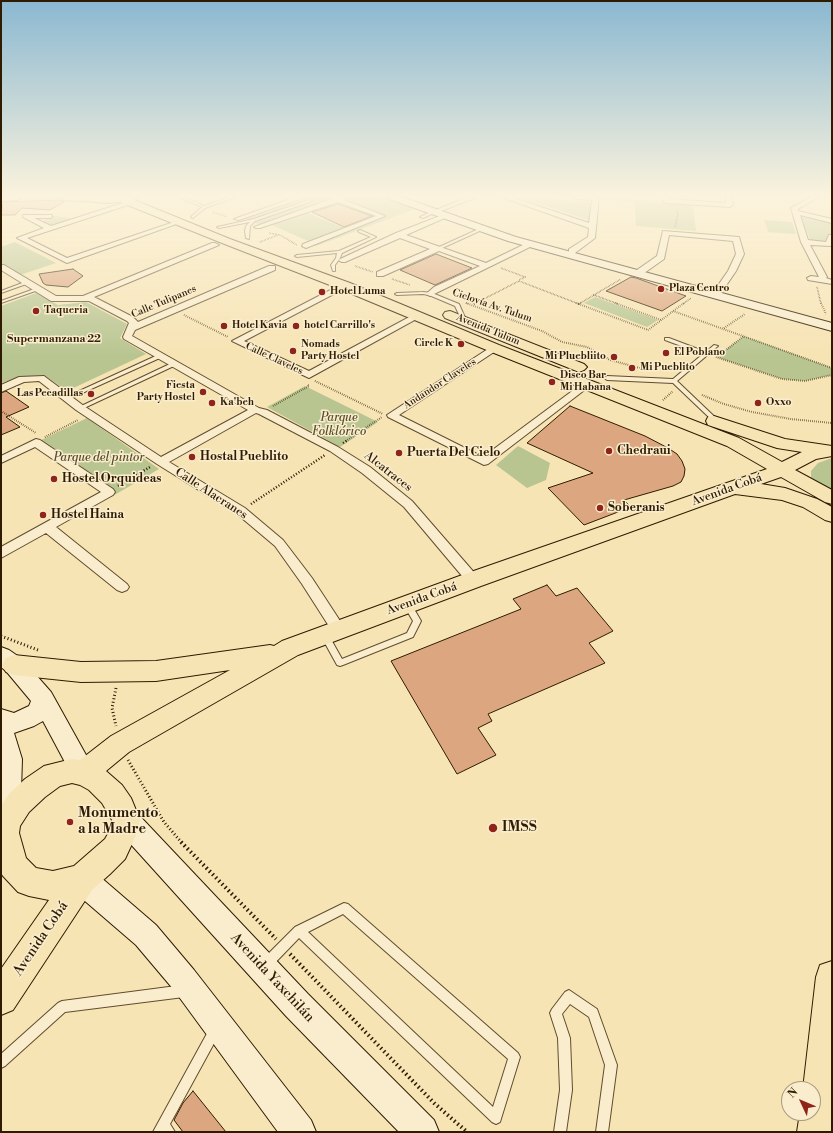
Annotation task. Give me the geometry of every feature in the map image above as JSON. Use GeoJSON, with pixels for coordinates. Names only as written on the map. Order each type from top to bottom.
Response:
{"type":"FeatureCollection","features":[{"type":"Feature","properties":{"kind":"main road","name":"Avenida Tulum"},"geometry":{"type":"LineString","coordinates":[[251,250],[345,286],[416,317],[586,385],[733,442],[832,498]]}},
{"type":"Feature","properties":{"kind":"main road","name":"Avenida Tulum"},"geometry":{"type":"LineString","coordinates":[[298,250],[338,263],[397,294],[717,422],[783,444],[832,451]]}},
{"type":"Feature","properties":{"kind":"main road"},"geometry":{"type":"LineString","coordinates":[[749,451],[764,447],[767,442],[767,438]]}},
{"type":"Feature","properties":{"kind":"main road","name":"Avenida Cobá"},"geometry":{"type":"LineString","coordinates":[[84,773],[120,744],[290,648],[473,580],[731,489],[782,470],[812,454],[832,451]]}},
{"type":"Feature","properties":{"kind":"main road"},"geometry":{"type":"LineString","coordinates":[[731,489],[758,490],[784,494],[810,503],[832,515]]}},
{"type":"Feature","properties":{"kind":"main road"},"geometry":{"type":"LineString","coordinates":[[8,661],[81,672],[119,672],[171,669],[260,656],[290,648]]}},
{"type":"Feature","properties":{"kind":"main road"},"geometry":{"type":"LineString","coordinates":[[72,772],[84,773],[99,781],[112,794],[121,807],[126,820],[123,833],[115,849],[100,864],[81,879],[53,886],[29,881],[13,866],[5,843],[19,803],[35,788],[54,775],[72,772]]}},
{"type":"Feature","properties":{"kind":"main road","name":"Avenida Cobá"},"geometry":{"type":"LineString","coordinates":[[1,998],[81,879]]}},
{"type":"Feature","properties":{"kind":"main road"},"geometry":{"type":"LineString","coordinates":[[816,1132],[829,1033],[832,977]]}},
{"type":"Feature","properties":{"kind":"street"},"geometry":{"type":"LineString","coordinates":[[45,250],[67,261],[99,250]]}},
{"type":"Feature","properties":{"kind":"street"},"geometry":{"type":"LineString","coordinates":[[86,297],[203,250]]}},
{"type":"Feature","properties":{"kind":"street"},"geometry":{"type":"LineString","coordinates":[[338,263],[367,250]]}},
{"type":"Feature","properties":{"kind":"street"},"geometry":{"type":"LineString","coordinates":[[380,274],[434,250]]}},
{"type":"Feature","properties":{"kind":"street"},"geometry":{"type":"LineString","coordinates":[[444,250],[489,265]]}},
{"type":"Feature","properties":{"kind":"street"},"geometry":{"type":"LineString","coordinates":[[433,292],[519,250]]}},
{"type":"Feature","properties":{"kind":"street"},"geometry":{"type":"LineString","coordinates":[[552,250],[718,291],[831,322]]}},
{"type":"Feature","properties":{"kind":"street"},"geometry":{"type":"LineString","coordinates":[[568,250],[755,307],[831,322]]}},
{"type":"Feature","properties":{"kind":"street"},"geometry":{"type":"LineString","coordinates":[[637,272],[660,257],[662,250]]}},
{"type":"Feature","properties":{"kind":"street"},"geometry":{"type":"LineString","coordinates":[[718,291],[732,271],[740,254],[739,250]]}},
{"type":"Feature","properties":{"kind":"street"},"geometry":{"type":"LineString","coordinates":[[809,250],[822,277]]}},
{"type":"Feature","properties":{"kind":"street"},"geometry":{"type":"LineString","coordinates":[[1,267],[54,299],[91,298],[134,322],[131,328]]}},
{"type":"Feature","properties":{"kind":"street","name":"Calle Tulipanes"},"geometry":{"type":"LineString","coordinates":[[131,328],[272,268]]}},
{"type":"Feature","properties":{"kind":"street"},"geometry":{"type":"LineString","coordinates":[[811,278],[832,277]]}},
{"type":"Feature","properties":{"kind":"street"},"geometry":{"type":"LineString","coordinates":[[811,278],[832,282]]}},
{"type":"Feature","properties":{"kind":"street","name":"Calle Claveles"},"geometry":{"type":"LineString","coordinates":[[238,341],[345,286]]}},
{"type":"Feature","properties":{"kind":"street","name":"Calle Claveles"},"geometry":{"type":"LineString","coordinates":[[238,341],[309,375],[416,317]]}},
{"type":"Feature","properties":{"kind":"street","name":"Alcatraces"},"geometry":{"type":"LineString","coordinates":[[131,328],[127,337],[259,411],[334,449],[366,470],[408,504],[473,580]]}},
{"type":"Feature","properties":{"kind":"street","name":"Andandor Claveles"},"geometry":{"type":"LineString","coordinates":[[494,348],[392,415],[484,462],[586,385]]}},
{"type":"Feature","properties":{"kind":"street","name":"Calle Alacranes"},"geometry":{"type":"LineString","coordinates":[[6,386],[22,379],[40,378],[84,411],[161,462],[241,512],[279,543],[307,581],[331,633]]}},
{"type":"Feature","properties":{"kind":"street"},"geometry":{"type":"LineString","coordinates":[[161,462],[259,411]]}},
{"type":"Feature","properties":{"kind":"street"},"geometry":{"type":"LineString","coordinates":[[1,460],[40,440],[110,492],[1,553]]}},
{"type":"Feature","properties":{"kind":"street"},"geometry":{"type":"LineString","coordinates":[[47,527],[122,586]]}},
{"type":"Feature","properties":{"kind":"street"},"geometry":{"type":"LineString","coordinates":[[8,661],[43,699],[84,773]]}},
{"type":"Feature","properties":{"kind":"street"},"geometry":{"type":"LineString","coordinates":[[1,719],[14,723],[26,719],[38,712],[43,699]]}},
{"type":"Feature","properties":{"kind":"street"},"geometry":{"type":"LineString","coordinates":[[1,728],[10,759],[5,843]]}},
{"type":"Feature","properties":{"kind":"street","name":"Avenida Yaxchilán"},"geometry":{"type":"LineString","coordinates":[[126,820],[296,1005],[422,1132]]}},
{"type":"Feature","properties":{"kind":"street"},"geometry":{"type":"LineString","coordinates":[[81,879],[146,935],[192,990],[299,1132]]}},
{"type":"Feature","properties":{"kind":"lane"},"geometry":{"type":"LineString","coordinates":[[301,251],[322,254],[340,252],[345,250]]}},
{"type":"Feature","properties":{"kind":"lane"},"geometry":{"type":"LineString","coordinates":[[338,263],[340,252]]}},
{"type":"Feature","properties":{"kind":"lane"},"geometry":{"type":"LineString","coordinates":[[1,292],[27,283]]}},
{"type":"Feature","properties":{"kind":"lane"},"geometry":{"type":"LineString","coordinates":[[1,302],[39,289]]}},
{"type":"Feature","properties":{"kind":"lane"},"geometry":{"type":"LineString","coordinates":[[397,294],[433,292],[457,305],[464,320]]}},
{"type":"Feature","properties":{"kind":"lane"},"geometry":{"type":"LineString","coordinates":[[667,339],[706,354]]}},
{"type":"Feature","properties":{"kind":"lane"},"geometry":{"type":"LineString","coordinates":[[607,378],[674,381],[716,346]]}},
{"type":"Feature","properties":{"kind":"lane"},"geometry":{"type":"LineString","coordinates":[[67,398],[160,356]]}},
{"type":"Feature","properties":{"kind":"lane"},"geometry":{"type":"LineString","coordinates":[[84,411],[174,364]]}},
{"type":"Feature","properties":{"kind":"lane"},"geometry":{"type":"LineString","coordinates":[[674,381],[717,422]]}},
{"type":"Feature","properties":{"kind":"lane"},"geometry":{"type":"LineString","coordinates":[[331,633],[340,663],[410,635],[418,621],[407,604]]}},
{"type":"Feature","properties":{"kind":"lane"},"geometry":{"type":"LineString","coordinates":[[263,968],[298,931],[344,908],[514,1057],[496,1118],[298,931]]}},
{"type":"Feature","properties":{"kind":"lane"},"geometry":{"type":"LineString","coordinates":[[1,1062],[62,1007],[192,990]]}},
{"type":"Feature","properties":{"kind":"lane"},"geometry":{"type":"LineString","coordinates":[[560,1132],[566,1090],[564,1038],[556,1013],[569,996],[593,1013],[611,1065],[602,1132]]}},
{"type":"Feature","properties":{"kind":"lane"},"geometry":{"type":"LineString","coordinates":[[164,1130],[218,1024]]}},
{"type":"Feature","properties":{"kind":"path"},"geometry":{"type":"LineString","coordinates":[[311,250],[322,254]]}},
{"type":"Feature","properties":{"kind":"path","name":"Ciclovía Av. Tulum"},"geometry":{"type":"LineString","coordinates":[[338,263],[380,274],[418,288],[433,292],[444,292],[446,298],[473,305],[542,331],[562,342],[587,347],[610,360],[660,375],[667,381]]}},
{"type":"Feature","properties":{"kind":"path"},"geometry":{"type":"LineString","coordinates":[[473,305],[525,277],[489,265]]}},
{"type":"Feature","properties":{"kind":"path"},"geometry":{"type":"LineString","coordinates":[[579,304],[637,272]]}},
{"type":"Feature","properties":{"kind":"path"},"geometry":{"type":"LineString","coordinates":[[811,278],[817,288],[819,299],[831,322]]}},
{"type":"Feature","properties":{"kind":"path"},"geometry":{"type":"LineString","coordinates":[[519,281],[648,330],[699,291]]}},
{"type":"Feature","properties":{"kind":"path"},"geometry":{"type":"LineString","coordinates":[[594,295],[661,320]]}},
{"type":"Feature","properties":{"kind":"path"},"geometry":{"type":"LineString","coordinates":[[724,328],[755,307]]}},
{"type":"Feature","properties":{"kind":"path"},"geometry":{"type":"LineString","coordinates":[[173,310],[238,341]]}},
{"type":"Feature","properties":{"kind":"path"},"geometry":{"type":"LineString","coordinates":[[673,311],[724,328],[832,368]]}},
{"type":"Feature","properties":{"kind":"path"},"geometry":{"type":"LineString","coordinates":[[716,357],[782,378],[805,381],[832,375]]}},
{"type":"Feature","properties":{"kind":"path"},"geometry":{"type":"LineString","coordinates":[[241,512],[386,415],[312,380],[306,384],[309,386],[259,411]]}},
{"type":"Feature","properties":{"kind":"path"},"geometry":{"type":"LineString","coordinates":[[679,386],[724,404],[752,412],[791,419],[832,423]]}},
{"type":"Feature","properties":{"kind":"path"},"geometry":{"type":"LineString","coordinates":[[1,410],[40,440],[84,411]]}},
{"type":"Feature","properties":{"kind":"path"},"geometry":{"type":"LineString","coordinates":[[110,492],[161,462]]}},
{"type":"Feature","properties":{"kind":"path"},"geometry":{"type":"LineString","coordinates":[[1,636],[38,650],[45,650]]}},
{"type":"Feature","properties":{"kind":"path"},"geometry":{"type":"LineString","coordinates":[[119,672],[112,708],[120,744],[164,822],[434,1103],[467,1132]]}},
{"type":"Feature","properties":{"kind":"green space"},"geometry":{"type":"Polygon","coordinates":[[[1,250],[30,250],[56,263],[20,275],[1,265],[1,250]]]}},
{"type":"Feature","properties":{"kind":"green space"},"geometry":{"type":"Polygon","coordinates":[[[36,293],[58,305],[86,302],[127,324],[120,338],[146,354],[67,391],[44,375],[19,377],[1,383],[1,306],[36,293]]]}},
{"type":"Feature","properties":{"kind":"green space"},"geometry":{"type":"Polygon","coordinates":[[[595,297],[658,320],[647,327],[584,303],[595,297]]]}},
{"type":"Feature","properties":{"kind":"green space"},"geometry":{"type":"Polygon","coordinates":[[[744,336],[832,368],[832,375],[805,381],[782,379],[716,357],[744,336]]]}},
{"type":"Feature","properties":{"kind":"green space","name":"Parque Folklórico"},"geometry":{"type":"Polygon","coordinates":[[[305,386],[378,422],[340,447],[267,407],[305,386]]]}},
{"type":"Feature","properties":{"kind":"green space","name":"Parque del pintor"},"geometry":{"type":"Polygon","coordinates":[[[87,418],[159,469],[111,497],[35,443],[87,418]]]}},
{"type":"Feature","properties":{"kind":"green space"},"geometry":{"type":"Polygon","coordinates":[[[518,446],[550,463],[546,480],[527,488],[496,465],[518,446]]]}},
{"type":"Feature","properties":{"kind":"green space"},"geometry":{"type":"Polygon","coordinates":[[[832,458],[832,493],[811,479],[811,471],[818,463],[832,458]]]}},
{"type":"Feature","properties":{"kind":"building"},"geometry":{"type":"Polygon","coordinates":[[[436,254],[472,268],[435,285],[400,270],[436,254]]]}},
{"type":"Feature","properties":{"kind":"building"},"geometry":{"type":"Polygon","coordinates":[[[73,269],[83,276],[68,287],[46,285],[43,283],[39,274],[73,269]]]}},
{"type":"Feature","properties":{"kind":"building"},"geometry":{"type":"Polygon","coordinates":[[[631,277],[686,296],[662,311],[606,291],[631,277]]]}},
{"type":"Feature","properties":{"kind":"building"},"geometry":{"type":"Polygon","coordinates":[[[6,391],[29,407],[6,417],[20,427],[1,435],[1,393],[6,391]]]}},
{"type":"Feature","properties":{"kind":"building","name":"Chedraui"},"geometry":{"type":"Polygon","coordinates":[[[570,406],[645,436],[677,454],[685,469],[681,482],[673,486],[624,500],[631,507],[584,525],[548,488],[593,473],[527,443],[570,406]]]}},
{"type":"Feature","properties":{"kind":"building"},"geometry":{"type":"Polygon","coordinates":[[[547,585],[556,596],[577,588],[613,631],[589,643],[605,663],[488,714],[492,721],[478,728],[496,755],[457,774],[391,661],[521,609],[513,599],[547,585]]]}},
{"type":"Feature","properties":{"kind":"building"},"geometry":{"type":"Polygon","coordinates":[[[193,1091],[226,1132],[183,1132],[174,1120],[183,1103],[193,1091]]]}},
{"type":"Feature","properties":{"kind":"place","name":"Plaza Centro"},"geometry":{"type":"Point","coordinates":[661,289]}},
{"type":"Feature","properties":{"kind":"place","name":"Hotel Luma"},"geometry":{"type":"Point","coordinates":[322,292]}},
{"type":"Feature","properties":{"kind":"place","name":"Taqueria"},"geometry":{"type":"Point","coordinates":[36,311]}},
{"type":"Feature","properties":{"kind":"place","name":"Hotel Kavia"},"geometry":{"type":"Point","coordinates":[224,326]}},
{"type":"Feature","properties":{"kind":"place","name":"hotel Carrillo's"},"geometry":{"type":"Point","coordinates":[296,326]}},
{"type":"Feature","properties":{"kind":"place","name":"Circle K"},"geometry":{"type":"Point","coordinates":[461,344]}},
{"type":"Feature","properties":{"kind":"place","name":"Nomads Party Hostel"},"geometry":{"type":"Point","coordinates":[293,351]}},
{"type":"Feature","properties":{"kind":"place","name":"El Poblano"},"geometry":{"type":"Point","coordinates":[666,353]}},
{"type":"Feature","properties":{"kind":"place","name":"Mi Pluebliito"},"geometry":{"type":"Point","coordinates":[614,357]}},
{"type":"Feature","properties":{"kind":"place","name":"Mi Pueblito"},"geometry":{"type":"Point","coordinates":[632,368]}},
{"type":"Feature","properties":{"kind":"place","name":"Disco Bar Mi Habana"},"geometry":{"type":"Point","coordinates":[552,382]}},
{"type":"Feature","properties":{"kind":"place","name":"Fiesta Party Hostel"},"geometry":{"type":"Point","coordinates":[203,392]}},
{"type":"Feature","properties":{"kind":"place","name":"Las Pecadillas"},"geometry":{"type":"Point","coordinates":[91,394]}},
{"type":"Feature","properties":{"kind":"place","name":"Ka'beh"},"geometry":{"type":"Point","coordinates":[212,403]}},
{"type":"Feature","properties":{"kind":"place","name":"Oxxo"},"geometry":{"type":"Point","coordinates":[758,403]}},
{"type":"Feature","properties":{"kind":"place","name":"Chedraui"},"geometry":{"type":"Point","coordinates":[609,451]}},
{"type":"Feature","properties":{"kind":"place","name":"Puerta Del Cielo"},"geometry":{"type":"Point","coordinates":[399,453]}},
{"type":"Feature","properties":{"kind":"place","name":"Hostal Pueblito"},"geometry":{"type":"Point","coordinates":[192,457]}},
{"type":"Feature","properties":{"kind":"place","name":"Hostel Orquideas"},"geometry":{"type":"Point","coordinates":[54,479]}},
{"type":"Feature","properties":{"kind":"place","name":"Soberanis"},"geometry":{"type":"Point","coordinates":[600,508]}},
{"type":"Feature","properties":{"kind":"place","name":"Hostel Haina"},"geometry":{"type":"Point","coordinates":[43,515]}},
{"type":"Feature","properties":{"kind":"place","name":"Monumento a la Madre"},"geometry":{"type":"Point","coordinates":[70,822]}},
{"type":"Feature","properties":{"kind":"place","name":"IMSS"},"geometry":{"type":"Point","coordinates":[493,828]}},
{"type":"Feature","properties":{"kind":"district","name":"Supermanzana 22"},"geometry":{"type":"Point","coordinates":[54,339]}}]}
